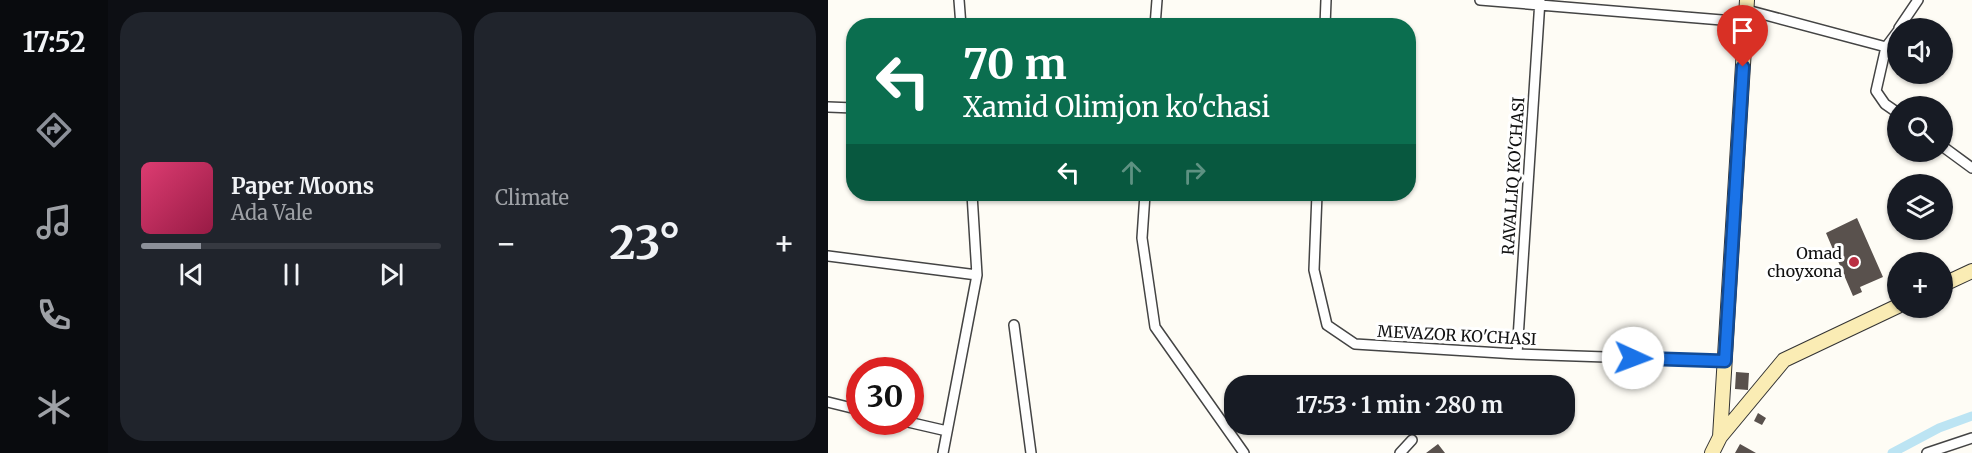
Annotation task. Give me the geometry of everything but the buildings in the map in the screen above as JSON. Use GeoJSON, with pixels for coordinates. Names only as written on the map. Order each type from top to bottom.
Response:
{"type":"FeatureCollection","features":[{"type":"Feature","properties":{"kind":"main road"},"geometry":{"type":"LineString","coordinates":[[1720,436],[1747,10]]}},
{"type":"Feature","properties":{"kind":"main road"},"geometry":{"type":"LineString","coordinates":[[1953,280],[1972,271]]}},
{"type":"Feature","properties":{"kind":"main road"},"geometry":{"type":"LineString","coordinates":[[1712,453],[1720,436],[1784,360],[1887,311]]}},
{"type":"Feature","properties":{"kind":"street"},"geometry":{"type":"LineString","coordinates":[[959,0],[960,18]]}},
{"type":"Feature","properties":{"kind":"street"},"geometry":{"type":"LineString","coordinates":[[1156,18],[1157,0]]}},
{"type":"Feature","properties":{"kind":"street"},"geometry":{"type":"LineString","coordinates":[[1325,18],[1326,0]]}},
{"type":"Feature","properties":{"kind":"street"},"geometry":{"type":"LineString","coordinates":[[1480,0],[1747,10],[1886,47],[1876,91],[1887,105]]}},
{"type":"Feature","properties":{"kind":"street"},"geometry":{"type":"LineString","coordinates":[[1906,18],[1918,0]]}},
{"type":"Feature","properties":{"kind":"street","name":"RAVALLIQ KO'CHASI"},"geometry":{"type":"LineString","coordinates":[[1517,354],[1540,3]]}},
{"type":"Feature","properties":{"kind":"street"},"geometry":{"type":"LineString","coordinates":[[828,107],[846,108]]}},
{"type":"Feature","properties":{"kind":"street"},"geometry":{"type":"LineString","coordinates":[[1953,154],[1972,168]]}},
{"type":"Feature","properties":{"kind":"street"},"geometry":{"type":"LineString","coordinates":[[943,453],[977,275],[972,201]]}},
{"type":"Feature","properties":{"kind":"street"},"geometry":{"type":"LineString","coordinates":[[1145,201],[1142,238],[1155,327],[1244,453]]}},
{"type":"Feature","properties":{"kind":"street","name":"MEVAZOR KO'CHASI"},"geometry":{"type":"LineString","coordinates":[[1317,201],[1314,270],[1327,325],[1355,344],[1517,354],[1725,361]]}},
{"type":"Feature","properties":{"kind":"street"},"geometry":{"type":"LineString","coordinates":[[828,256],[977,275]]}},
{"type":"Feature","properties":{"kind":"street"},"geometry":{"type":"LineString","coordinates":[[1014,325],[1030,453]]}},
{"type":"Feature","properties":{"kind":"street"},"geometry":{"type":"LineString","coordinates":[[828,402],[846,406]]}},
{"type":"Feature","properties":{"kind":"street"},"geometry":{"type":"LineString","coordinates":[[924,426],[947,431]]}},
{"type":"Feature","properties":{"kind":"street"},"geometry":{"type":"LineString","coordinates":[[1927,453],[1972,438]]}},
{"type":"Feature","properties":{"kind":"street"},"geometry":{"type":"LineString","coordinates":[[1400,453],[1412,440]]}},
{"type":"Feature","properties":{"kind":"waterway"},"geometry":{"type":"LineString","coordinates":[[1892,453],[1939,428],[1972,416]]}},
{"type":"Feature","properties":{"kind":"place","name":"Omad choyxona"},"geometry":{"type":"Point","coordinates":[1854,262]}},
{"type":"Feature","properties":{"kind":"route"},"geometry":{"type":"LineString","coordinates":[[1633,358],[1725,361],[1743,67]]}}]}
